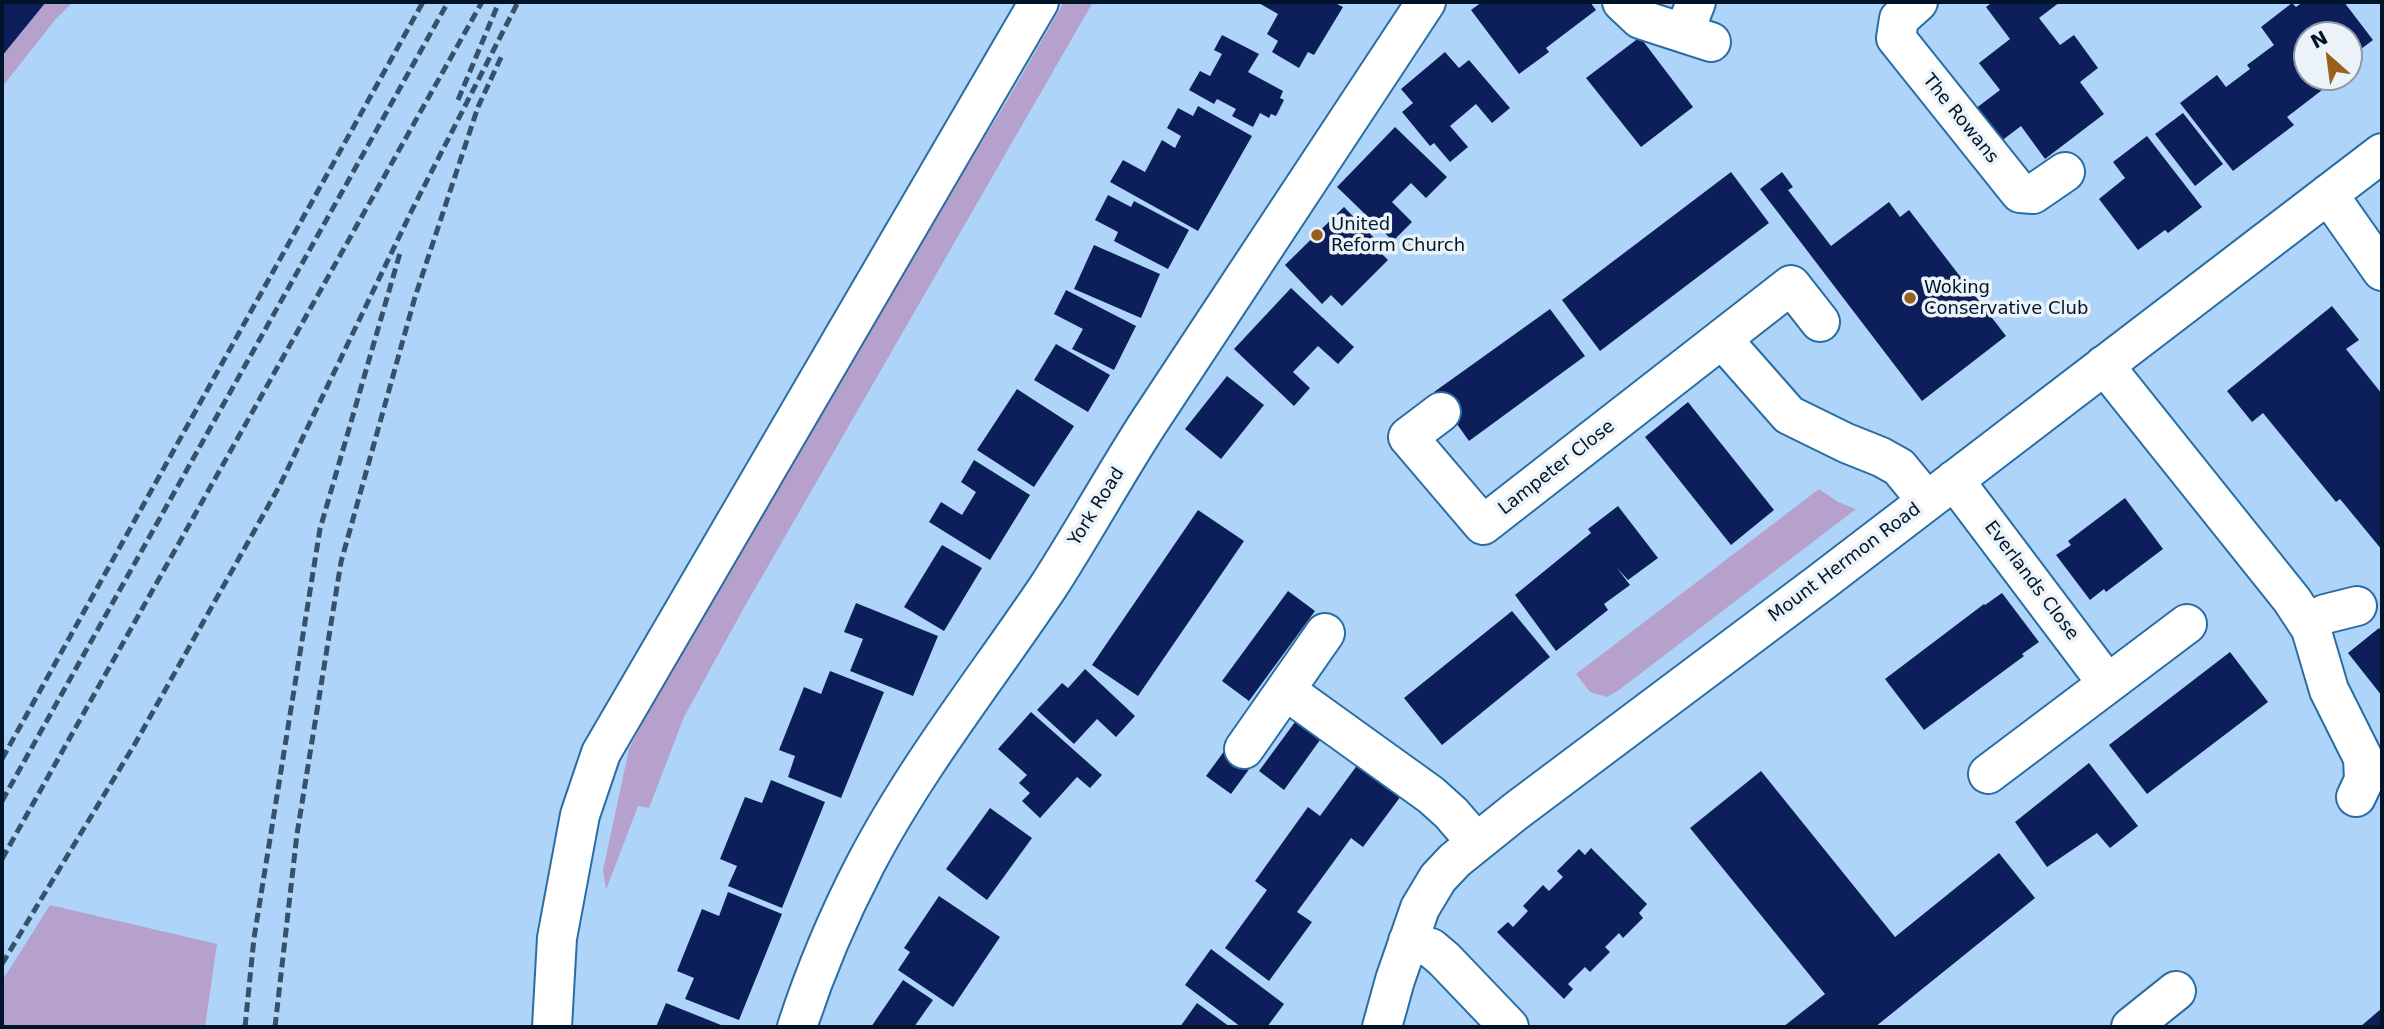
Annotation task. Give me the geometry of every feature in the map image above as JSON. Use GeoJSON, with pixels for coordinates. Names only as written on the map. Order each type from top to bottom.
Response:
{"type":"FeatureCollection","features":[{"type":"Feature","properties":{"kind":"street"},"geometry":{"type":"LineString","coordinates":[[552,1027],[557,938],[580,815],[601,753],[1039,2]]}},
{"type":"Feature","properties":{"kind":"street","name":"York Road"},"geometry":{"type":"LineString","coordinates":[[797,1027],[838,921],[865,864],[899,805],[1049,585],[1147,425],[1426,2]]}},
{"type":"Feature","properties":{"kind":"street"},"geometry":{"type":"LineString","coordinates":[[1622,2],[1640,19],[1697,26]]}},
{"type":"Feature","properties":{"kind":"street","name":"The Rowans"},"geometry":{"type":"LineString","coordinates":[[1918,2],[1899,19],[1896,38],[2020,193],[2033,194],[2065,172]]}},
{"type":"Feature","properties":{"kind":"street","name":"Mount Hermon Road"},"geometry":{"type":"LineString","coordinates":[[1382,1027],[1420,908],[1438,878],[1476,842],[2382,153]]}},
{"type":"Feature","properties":{"kind":"street"},"geometry":{"type":"LineString","coordinates":[[2328,194],[2382,271]]}},
{"type":"Feature","properties":{"kind":"street","name":"Lampeter Close"},"geometry":{"type":"LineString","coordinates":[[1441,412],[1408,437],[1483,525],[1791,285],[1820,323]]}},
{"type":"Feature","properties":{"kind":"street"},"geometry":{"type":"LineString","coordinates":[[1722,339],[1789,415],[1881,457],[1940,490]]}},
{"type":"Feature","properties":{"kind":"street"},"geometry":{"type":"LineString","coordinates":[[2104,365],[2307,622],[2335,705],[2354,736],[2363,758],[2364,780],[2356,797]]}},
{"type":"Feature","properties":{"kind":"street","name":"Everlands Close"},"geometry":{"type":"LineString","coordinates":[[1940,490],[2107,683]]}},
{"type":"Feature","properties":{"kind":"street"},"geometry":{"type":"LineString","coordinates":[[2307,622],[2325,614],[2357,606]]}},
{"type":"Feature","properties":{"kind":"street"},"geometry":{"type":"LineString","coordinates":[[1988,774],[2187,624]]}},
{"type":"Feature","properties":{"kind":"street"},"geometry":{"type":"LineString","coordinates":[[1244,749],[1325,634]]}},
{"type":"Feature","properties":{"kind":"street"},"geometry":{"type":"LineString","coordinates":[[1285,690],[1431,795],[1476,842]]}},
{"type":"Feature","properties":{"kind":"street"},"geometry":{"type":"LineString","coordinates":[[1408,941],[1431,948],[1444,958],[1509,1027]]}},
{"type":"Feature","properties":{"kind":"street"},"geometry":{"type":"LineString","coordinates":[[2131,1027],[2176,991]]}},
{"type":"Feature","properties":{"kind":"shaded area"},"geometry":{"type":"Polygon","coordinates":[[[46,2],[73,2],[55,20],[2,87],[2,56],[46,2]]]}},
{"type":"Feature","properties":{"kind":"shaded area"},"geometry":{"type":"Polygon","coordinates":[[[1064,2],[1093,2],[741,613],[684,717],[649,808],[638,806],[606,890],[603,870],[629,749],[656,697],[871,322],[1007,101],[1064,2]]]}},
{"type":"Feature","properties":{"kind":"shaded area"},"geometry":{"type":"Polygon","coordinates":[[[1819,489],[1838,502],[1856,509],[1619,690],[1607,697],[1590,692],[1576,674],[1819,489]]]}},
{"type":"Feature","properties":{"kind":"shaded area"},"geometry":{"type":"Polygon","coordinates":[[[50,905],[217,944],[205,1027],[2,1027],[2,981],[50,905]]]}},
{"type":"Feature","properties":{"kind":"building"},"geometry":{"type":"Polygon","coordinates":[[[2,2],[46,2],[2,56],[2,2]]]}},
{"type":"Feature","properties":{"kind":"building"},"geometry":{"type":"Polygon","coordinates":[[[1257,2],[1333,2],[1343,7],[1314,55],[1308,52],[1299,68],[1272,52],[1278,41],[1267,34],[1278,14],[1257,2]]]}},
{"type":"Feature","properties":{"kind":"building"},"geometry":{"type":"Polygon","coordinates":[[[1482,2],[1590,2],[1596,10],[1546,48],[1549,52],[1519,74],[1471,10],[1482,2]]]}},
{"type":"Feature","properties":{"kind":"building"},"geometry":{"type":"Polygon","coordinates":[[[1993,2],[2060,2],[2039,18],[2060,45],[2074,35],[2098,68],[2080,82],[2104,114],[2045,159],[2021,126],[2000,142],[1975,109],[2000,90],[1979,63],[2010,39],[1986,7],[1993,2]]]}},
{"type":"Feature","properties":{"kind":"building"},"geometry":{"type":"Polygon","coordinates":[[[2303,2],[2344,2],[2358,21],[2293,21],[2293,91],[2321,91],[2287,117],[2294,125],[2233,171],[2180,103],[2217,75],[2226,87],[2250,69],[2247,65],[2274,45],[2261,27],[2292,3],[2296,7],[2303,2]]]}},
{"type":"Feature","properties":{"kind":"building"},"geometry":{"type":"Polygon","coordinates":[[[2363,27],[2373,40],[2363,48],[2363,27]]]}},
{"type":"Feature","properties":{"kind":"building"},"geometry":{"type":"Polygon","coordinates":[[[1222,35],[1259,54],[1248,72],[1283,91],[1280,98],[1284,100],[1276,116],[1271,114],[1269,118],[1260,113],[1253,127],[1232,116],[1236,109],[1217,99],[1214,104],[1189,90],[1200,71],[1210,76],[1222,54],[1214,50],[1222,35]]]}},
{"type":"Feature","properties":{"kind":"building"},"geometry":{"type":"Polygon","coordinates":[[[1640,37],[1693,107],[1641,147],[1586,78],[1640,37]]]}},
{"type":"Feature","properties":{"kind":"building"},"geometry":{"type":"Polygon","coordinates":[[[1445,52],[1459,68],[1469,60],[1510,108],[1492,123],[1476,104],[1450,126],[1468,147],[1450,162],[1434,143],[1430,146],[1402,112],[1413,103],[1401,89],[1445,52]]]}},
{"type":"Feature","properties":{"kind":"building"},"geometry":{"type":"Polygon","coordinates":[[[1198,106],[1252,136],[1198,231],[1110,182],[1123,160],[1145,172],[1162,140],[1175,148],[1181,136],[1167,128],[1178,108],[1193,116],[1198,106]]]}},
{"type":"Feature","properties":{"kind":"building"},"geometry":{"type":"Polygon","coordinates":[[[2183,113],[2223,164],[2195,186],[2155,134],[2183,113]]]}},
{"type":"Feature","properties":{"kind":"building"},"geometry":{"type":"Polygon","coordinates":[[[1395,127],[1447,177],[1426,198],[1411,183],[1392,202],[1412,222],[1393,241],[1337,187],[1395,127]]]}},
{"type":"Feature","properties":{"kind":"building"},"geometry":{"type":"Polygon","coordinates":[[[2147,136],[2202,207],[2168,233],[2165,230],[2138,250],[2099,199],[2125,178],[2113,162],[2147,136]]]}},
{"type":"Feature","properties":{"kind":"building"},"geometry":{"type":"Polygon","coordinates":[[[1731,172],[1769,223],[1600,351],[1562,300],[1731,172]]]}},
{"type":"Feature","properties":{"kind":"building","name":"Woking Conservative Club"},"geometry":{"type":"Polygon","coordinates":[[[1782,172],[1793,187],[1788,190],[1831,246],[1889,202],[1900,217],[1909,210],[2006,336],[1922,401],[1760,189],[1782,172]]]}},
{"type":"Feature","properties":{"kind":"building"},"geometry":{"type":"Polygon","coordinates":[[[1108,195],[1131,207],[1134,201],[1189,230],[1168,269],[1114,241],[1118,232],[1095,220],[1108,195]]]}},
{"type":"Feature","properties":{"kind":"building"},"geometry":{"type":"Polygon","coordinates":[[[1344,207],[1382,246],[1378,250],[1388,260],[1342,306],[1331,295],[1322,304],[1285,265],[1344,207]]]}},
{"type":"Feature","properties":{"kind":"building"},"geometry":{"type":"Polygon","coordinates":[[[1094,245],[1160,274],[1141,318],[1074,289],[1094,245]]]}},
{"type":"Feature","properties":{"kind":"building"},"geometry":{"type":"Polygon","coordinates":[[[1291,288],[1354,347],[1338,364],[1318,346],[1293,372],[1310,388],[1294,406],[1234,349],[1291,288]]]}},
{"type":"Feature","properties":{"kind":"building"},"geometry":{"type":"Polygon","coordinates":[[[1066,290],[1136,326],[1114,370],[1072,349],[1083,329],[1054,314],[1066,290]]]}},
{"type":"Feature","properties":{"kind":"building"},"geometry":{"type":"Polygon","coordinates":[[[2332,306],[2359,340],[2346,349],[2382,394],[2382,550],[2340,499],[2336,502],[2263,413],[2252,422],[2227,391],[2332,306]]]}},
{"type":"Feature","properties":{"kind":"building"},"geometry":{"type":"Polygon","coordinates":[[[1550,309],[1585,356],[1469,441],[1434,392],[1550,309]]]}},
{"type":"Feature","properties":{"kind":"building"},"geometry":{"type":"Polygon","coordinates":[[[1056,344],[1110,375],[1088,412],[1034,380],[1056,344]]]}},
{"type":"Feature","properties":{"kind":"building"},"geometry":{"type":"Polygon","coordinates":[[[1227,376],[1264,405],[1221,459],[1185,429],[1227,376]]]}},
{"type":"Feature","properties":{"kind":"building"},"geometry":{"type":"Polygon","coordinates":[[[1017,389],[1074,426],[1034,487],[977,450],[1017,389]]]}},
{"type":"Feature","properties":{"kind":"building"},"geometry":{"type":"Polygon","coordinates":[[[1688,402],[1774,510],[1731,545],[1645,437],[1688,402]]]}},
{"type":"Feature","properties":{"kind":"building"},"geometry":{"type":"Polygon","coordinates":[[[974,460],[1030,495],[990,560],[929,522],[941,502],[962,515],[976,492],[961,482],[974,460]]]}},
{"type":"Feature","properties":{"kind":"building"},"geometry":{"type":"Polygon","coordinates":[[[2125,498],[2163,549],[2106,592],[2104,589],[2090,600],[2056,555],[2071,545],[2068,541],[2125,498]]]}},
{"type":"Feature","properties":{"kind":"building"},"geometry":{"type":"Polygon","coordinates":[[[1618,506],[1658,558],[1628,580],[1617,568],[1630,585],[1604,604],[1608,610],[1556,651],[1515,595],[1591,533],[1588,529],[1618,506]]]}},
{"type":"Feature","properties":{"kind":"building"},"geometry":{"type":"Polygon","coordinates":[[[1198,510],[1244,541],[1138,696],[1092,665],[1198,510]]]}},
{"type":"Feature","properties":{"kind":"building"},"geometry":{"type":"Polygon","coordinates":[[[942,545],[982,568],[944,631],[904,607],[942,545]]]}},
{"type":"Feature","properties":{"kind":"building"},"geometry":{"type":"Polygon","coordinates":[[[1288,591],[1315,611],[1249,701],[1222,681],[1288,591]]]}},
{"type":"Feature","properties":{"kind":"building"},"geometry":{"type":"Polygon","coordinates":[[[2002,593],[2039,642],[1924,730],[1885,679],[2002,593]]]}},
{"type":"Feature","properties":{"kind":"building"},"geometry":{"type":"Polygon","coordinates":[[[856,603],[938,636],[913,696],[850,671],[863,639],[844,632],[856,603]]]}},
{"type":"Feature","properties":{"kind":"building"},"geometry":{"type":"Polygon","coordinates":[[[1512,611],[1550,657],[1442,745],[1404,698],[1512,611]]]}},
{"type":"Feature","properties":{"kind":"building"},"geometry":{"type":"Polygon","coordinates":[[[2379,628],[2382,632],[2382,696],[2348,653],[2379,628]]]}},
{"type":"Feature","properties":{"kind":"building"},"geometry":{"type":"Polygon","coordinates":[[[2230,652],[2268,702],[2147,794],[2109,745],[2230,652]]]}},
{"type":"Feature","properties":{"kind":"building"},"geometry":{"type":"Polygon","coordinates":[[[1085,669],[1135,716],[1116,737],[1097,719],[1074,744],[1037,710],[1062,683],[1068,688],[1085,669]]]}},
{"type":"Feature","properties":{"kind":"building"},"geometry":{"type":"Polygon","coordinates":[[[830,671],[884,692],[841,798],[788,777],[795,756],[779,750],[804,687],[821,694],[830,671]]]}},
{"type":"Feature","properties":{"kind":"building"},"geometry":{"type":"Polygon","coordinates":[[[1031,712],[1102,775],[1090,788],[1077,777],[1040,818],[1022,801],[1030,793],[1019,783],[1027,775],[998,749],[1031,712]]]}},
{"type":"Feature","properties":{"kind":"building"},"geometry":{"type":"Polygon","coordinates":[[[1295,722],[1320,740],[1284,790],[1259,771],[1295,722]]]}},
{"type":"Feature","properties":{"kind":"building"},"geometry":{"type":"Polygon","coordinates":[[[1225,750],[1250,768],[1231,794],[1206,776],[1225,750]]]}},
{"type":"Feature","properties":{"kind":"building"},"geometry":{"type":"Polygon","coordinates":[[[2089,763],[2138,826],[2110,848],[2097,833],[2047,867],[2015,822],[2089,763]]]}},
{"type":"Feature","properties":{"kind":"building"},"geometry":{"type":"Polygon","coordinates":[[[1358,764],[1401,796],[1363,847],[1351,838],[1297,912],[1312,922],[1269,981],[1225,948],[1267,890],[1255,881],[1308,807],[1320,816],[1358,764]]]}},
{"type":"Feature","properties":{"kind":"building"},"geometry":{"type":"Polygon","coordinates":[[[1761,771],[1895,937],[1999,853],[2035,898],[1875,1027],[1783,1027],[1825,994],[1690,828],[1761,771]]]}},
{"type":"Feature","properties":{"kind":"building"},"geometry":{"type":"Polygon","coordinates":[[[771,780],[825,802],[782,908],[728,886],[737,866],[720,859],[745,797],[762,803],[771,780]]]}},
{"type":"Feature","properties":{"kind":"building"},"geometry":{"type":"Polygon","coordinates":[[[990,808],[1032,838],[987,900],[946,869],[990,808]]]}},
{"type":"Feature","properties":{"kind":"building"},"geometry":{"type":"Polygon","coordinates":[[[1591,848],[1647,904],[1639,913],[1643,918],[1623,938],[1619,933],[1605,947],[1610,952],[1590,972],[1585,967],[1568,984],[1573,989],[1564,999],[1497,932],[1508,922],[1513,927],[1528,911],[1523,906],[1543,885],[1549,891],[1563,877],[1557,871],[1579,849],[1585,855],[1591,848]]]}},
{"type":"Feature","properties":{"kind":"building"},"geometry":{"type":"Polygon","coordinates":[[[728,892],[782,914],[739,1020],[685,999],[694,978],[677,971],[702,909],[719,916],[728,892]]]}},
{"type":"Feature","properties":{"kind":"building"},"geometry":{"type":"Polygon","coordinates":[[[939,896],[1000,937],[953,1007],[898,970],[910,952],[904,948],[939,896]]]}},
{"type":"Feature","properties":{"kind":"building"},"geometry":{"type":"Polygon","coordinates":[[[1211,949],[1284,1004],[1267,1027],[1241,1027],[1185,985],[1211,949]]]}},
{"type":"Feature","properties":{"kind":"building"},"geometry":{"type":"Polygon","coordinates":[[[903,980],[933,1000],[914,1027],[871,1027],[903,980]]]}},
{"type":"Feature","properties":{"kind":"building"},"geometry":{"type":"Polygon","coordinates":[[[666,1003],[726,1027],[656,1027],[666,1003]]]}},
{"type":"Feature","properties":{"kind":"building"},"geometry":{"type":"Polygon","coordinates":[[[1197,1003],[1230,1027],[1180,1027],[1197,1003]]]}},
{"type":"Feature","properties":{"kind":"building"},"geometry":{"type":"Polygon","coordinates":[[[2382,1008],[2382,1027],[2360,1027],[2382,1008]]]}},
{"type":"Feature","properties":{"kind":"railway"},"geometry":{"type":"LineString","coordinates":[[2,759],[423,2]]}},
{"type":"Feature","properties":{"kind":"railway"},"geometry":{"type":"LineString","coordinates":[[2,801],[448,2]]}},
{"type":"Feature","properties":{"kind":"railway"},"geometry":{"type":"LineString","coordinates":[[2,859],[482,2]]}},
{"type":"Feature","properties":{"kind":"railway"},"geometry":{"type":"LineString","coordinates":[[458,100],[499,2]]}},
{"type":"Feature","properties":{"kind":"railway"},"geometry":{"type":"LineString","coordinates":[[2,964],[136,742],[280,485],[412,210],[518,2]]}},
{"type":"Feature","properties":{"kind":"railway"},"geometry":{"type":"LineString","coordinates":[[275,1027],[297,834],[341,562],[415,297],[478,107],[503,53]]}},
{"type":"Feature","properties":{"kind":"railway"},"geometry":{"type":"LineString","coordinates":[[245,1027],[254,938],[320,529],[400,253]]}},
{"type":"Feature","properties":{"kind":"place","name":"United Reform Church"},"geometry":{"type":"Point","coordinates":[1317,235]}},
{"type":"Feature","properties":{"kind":"place","name":"Woking Conservative Club"},"geometry":{"type":"Point","coordinates":[1910,298]}}]}
